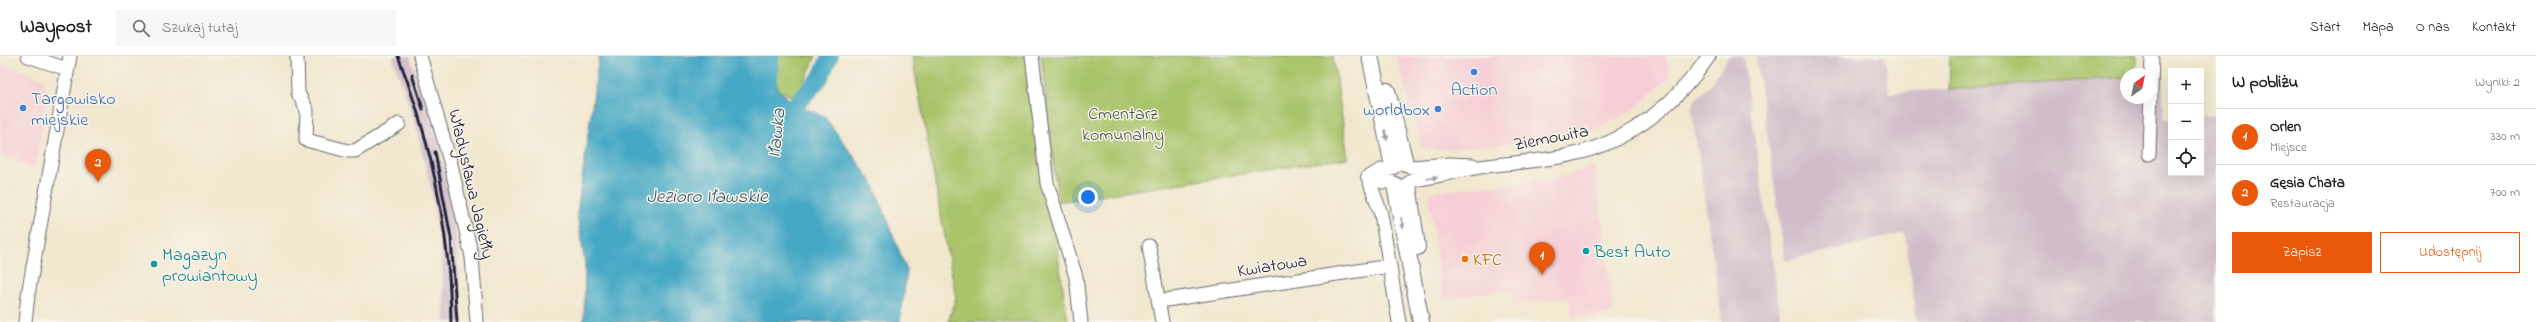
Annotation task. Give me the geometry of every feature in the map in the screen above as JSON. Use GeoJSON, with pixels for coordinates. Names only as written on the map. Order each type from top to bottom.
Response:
{"type":"FeatureCollection","features":[{"type":"Feature","properties":{"kind":"main road"},"geometry":{"type":"LineString","coordinates":[[1370,56],[1401,175]]}},
{"type":"Feature","properties":{"kind":"main road"},"geometry":{"type":"LineString","coordinates":[[1379,56],[1422,280],[1421,322]]}},
{"type":"Feature","properties":{"kind":"street"},"geometry":{"type":"LineString","coordinates":[[28,56],[67,69]]}},
{"type":"Feature","properties":{"kind":"street"},"geometry":{"type":"LineString","coordinates":[[25,322],[28,295],[70,56]]}},
{"type":"Feature","properties":{"kind":"street"},"geometry":{"type":"LineString","coordinates":[[297,56],[298,93],[307,110],[306,140],[348,152],[355,151],[399,124]]}},
{"type":"Feature","properties":{"kind":"street","name":"Władysława Jagiełły"},"geometry":{"type":"LineString","coordinates":[[420,56],[449,158],[472,257],[477,322]]}},
{"type":"Feature","properties":{"kind":"street"},"geometry":{"type":"LineString","coordinates":[[1032,56],[1047,183],[1076,277],[1081,322]]}},
{"type":"Feature","properties":{"kind":"street","name":"Ziemowita"},"geometry":{"type":"LineString","coordinates":[[1390,266],[1381,214],[1368,177],[1383,182],[1401,175],[1450,164],[1485,166],[1568,156],[1610,142],[1644,123],[1665,106],[1709,56]]}},
{"type":"Feature","properties":{"kind":"street"},"geometry":{"type":"LineString","coordinates":[[2149,154],[2152,56]]}},
{"type":"Feature","properties":{"kind":"street"},"geometry":{"type":"LineString","coordinates":[[1149,246],[1160,300],[1162,322]]}},
{"type":"Feature","properties":{"kind":"street"},"geometry":{"type":"LineString","coordinates":[[1390,266],[1398,322]]}},
{"type":"Feature","properties":{"kind":"street","name":"Kwiatowa"},"geometry":{"type":"LineString","coordinates":[[1160,300],[1390,266]]}},
{"type":"Feature","properties":{"kind":"shaded area"},"geometry":{"type":"Polygon","coordinates":[[[392,56],[410,56],[438,142],[456,236],[462,322],[445,322],[442,264],[432,192],[414,120],[392,56]]]}},
{"type":"Feature","properties":{"kind":"shaded area"},"geometry":{"type":"Polygon","coordinates":[[[1396,56],[1667,56],[1670,77],[1635,109],[1592,131],[1549,140],[1435,150],[1422,148],[1396,56]]]}},
{"type":"Feature","properties":{"kind":"shaded area"},"geometry":{"type":"Polygon","coordinates":[[[1729,56],[1743,56],[1781,322],[1722,322],[1692,111],[1693,102],[1712,83],[1729,56]]]}},
{"type":"Feature","properties":{"kind":"shaded area"},"geometry":{"type":"Polygon","coordinates":[[[1756,56],[1885,56],[1889,93],[2120,77],[2120,104],[2156,104],[2156,75],[2164,74],[2163,119],[2168,119],[2168,176],[2204,176],[2204,116],[2216,115],[2216,322],[1917,322],[1905,233],[1785,261],[1756,56]]]}},
{"type":"Feature","properties":{"kind":"shaded area","name":"Targowisko miejskie"},"geometry":{"type":"Polygon","coordinates":[[[0,63],[42,78],[48,97],[35,168],[0,157],[0,63]]]}},
{"type":"Feature","properties":{"kind":"shaded area"},"geometry":{"type":"Polygon","coordinates":[[[1595,165],[1613,313],[1572,318],[1569,298],[1513,304],[1512,291],[1442,298],[1429,199],[1434,191],[1553,180],[1595,165]]]}},
{"type":"Feature","properties":{"kind":"green space"},"geometry":{"type":"Polygon","coordinates":[[[775,56],[816,56],[800,91],[791,96],[779,91],[772,75],[775,56]]]}},
{"type":"Feature","properties":{"kind":"green space"},"geometry":{"type":"Polygon","coordinates":[[[912,56],[1028,56],[1068,322],[948,322],[956,298],[912,56]]]}},
{"type":"Feature","properties":{"kind":"green space","name":"Cmentarz komunalny"},"geometry":{"type":"Polygon","coordinates":[[[1041,56],[1333,56],[1348,158],[1058,202],[1041,56]]]}},
{"type":"Feature","properties":{"kind":"green space"},"geometry":{"type":"Polygon","coordinates":[[[1950,56],[2137,56],[2137,68],[2120,68],[2120,77],[1949,90],[1950,56]]]}},
{"type":"Feature","properties":{"kind":"water","name":"Jezioro Iławskie"},"geometry":{"type":"Polygon","coordinates":[[[599,56],[763,56],[779,91],[796,105],[824,116],[873,183],[907,271],[900,322],[584,322],[585,263],[577,214],[599,56]]]}},
{"type":"Feature","properties":{"kind":"waterway","name":"Iławka"},"geometry":{"type":"LineString","coordinates":[[767,94],[771,56]]}},
{"type":"Feature","properties":{"kind":"waterway","name":"Iławka"},"geometry":{"type":"LineString","coordinates":[[795,126],[796,105],[820,78],[830,56]]}},
{"type":"Feature","properties":{"kind":"railway"},"geometry":{"type":"LineString","coordinates":[[398,56],[420,121],[436,187],[447,254],[451,322]]}},
{"type":"Feature","properties":{"kind":"railway"},"geometry":{"type":"LineString","coordinates":[[412,75],[423,109]]}},
{"type":"Feature","properties":{"kind":"railway"},"geometry":{"type":"LineString","coordinates":[[435,152],[451,238],[457,322]]}},
{"type":"Feature","properties":{"kind":"place","name":"Action"},"geometry":{"type":"Point","coordinates":[1474,72]}},
{"type":"Feature","properties":{"kind":"place","name":"Targowisko miejskie"},"geometry":{"type":"Point","coordinates":[23,108]}},
{"type":"Feature","properties":{"kind":"place","name":"worldbox"},"geometry":{"type":"Point","coordinates":[1438,109]}},
{"type":"Feature","properties":{"kind":"place","name":"Gęsia Chata"},"geometry":{"type":"Point","coordinates":[98,182]}},
{"type":"Feature","properties":{"kind":"place","name":"Best Auto"},"geometry":{"type":"Point","coordinates":[1586,251]}},
{"type":"Feature","properties":{"kind":"place","name":"KFC"},"geometry":{"type":"Point","coordinates":[1465,259]}},
{"type":"Feature","properties":{"kind":"place","name":"Magazyn prowiantowy"},"geometry":{"type":"Point","coordinates":[154,264]}},
{"type":"Feature","properties":{"kind":"place","name":"Orlen"},"geometry":{"type":"Point","coordinates":[1542,275]}}]}
